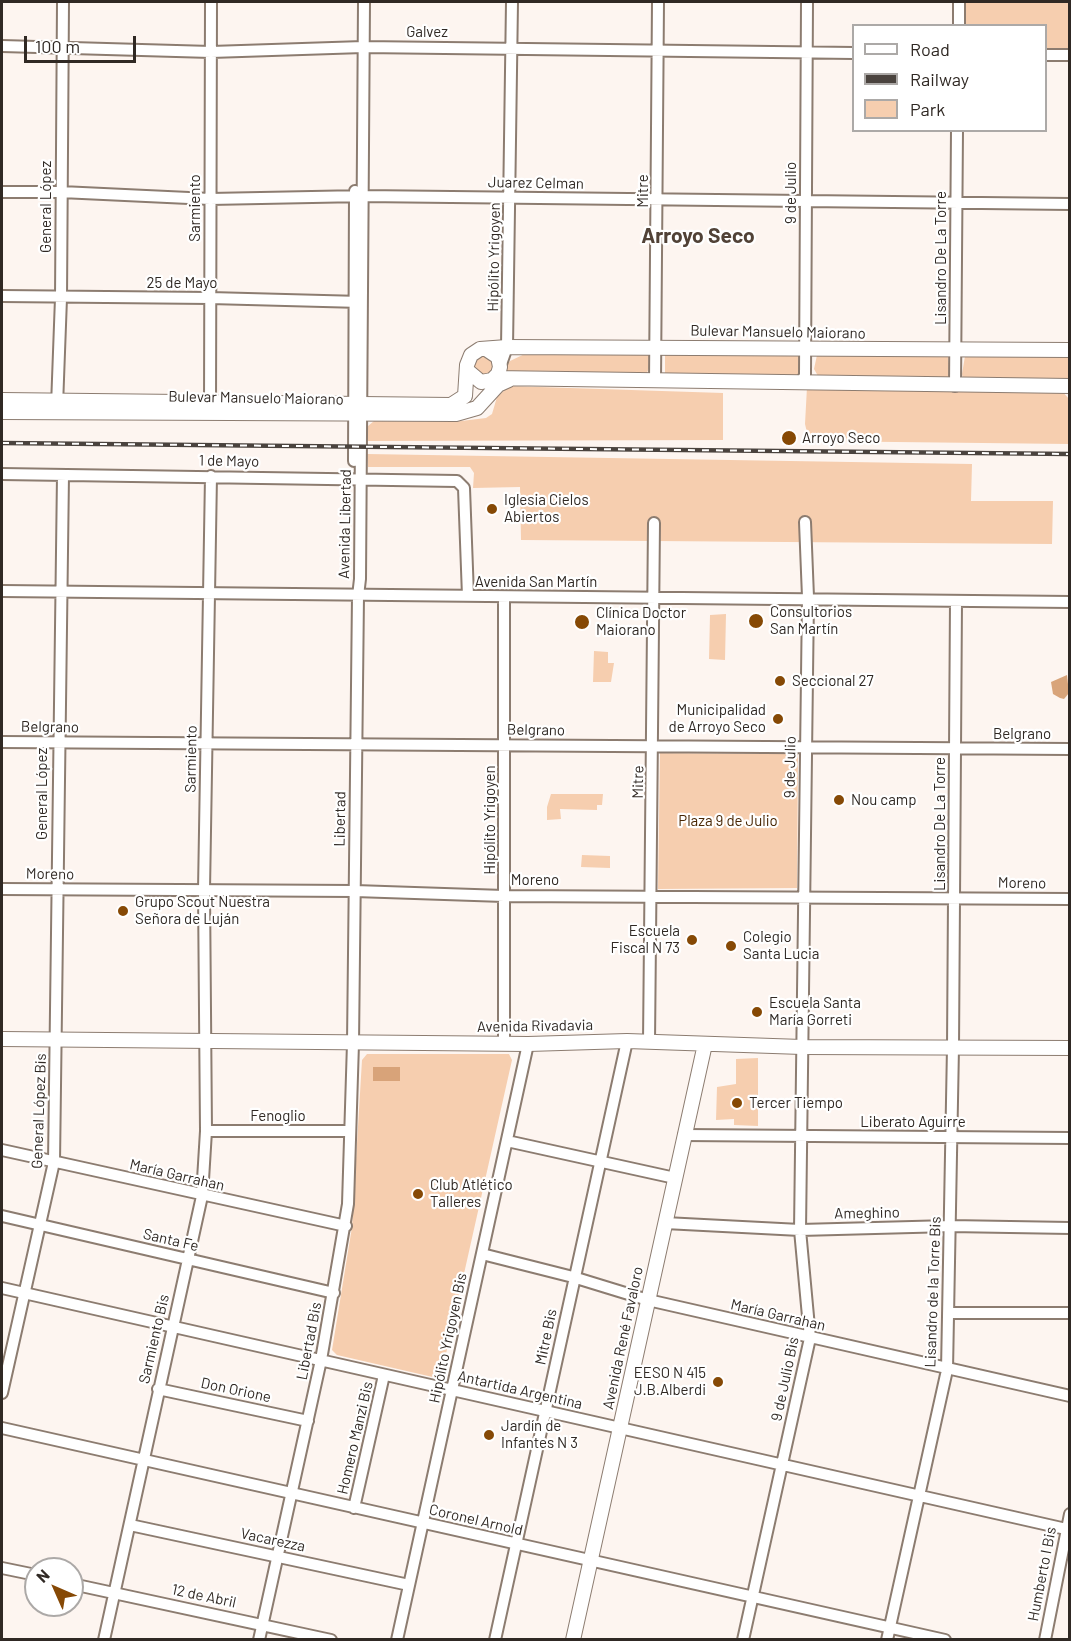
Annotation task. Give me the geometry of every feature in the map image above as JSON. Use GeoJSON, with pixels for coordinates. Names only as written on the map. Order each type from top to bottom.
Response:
{"type":"FeatureCollection","features":[{"type":"Feature","properties":{"kind":"main road","name":"Bulevar Mansuelo Maiorano"},"geometry":{"type":"LineString","coordinates":[[486,349],[656,347],[1070,350]]}},
{"type":"Feature","properties":{"kind":"main road"},"geometry":{"type":"LineString","coordinates":[[466,387],[471,355],[478,350],[486,349],[498,357],[488,397]]}},
{"type":"Feature","properties":{"kind":"main road"},"geometry":{"type":"LineString","coordinates":[[468,371],[475,380],[495,375],[510,380],[1070,386]]}},
{"type":"Feature","properties":{"kind":"main road"},"geometry":{"type":"LineString","coordinates":[[471,411],[498,385],[510,380]]}},
{"type":"Feature","properties":{"kind":"main road","name":"Bulevar Mansuelo Maiorano"},"geometry":{"type":"LineString","coordinates":[[357,409],[451,405],[465,396],[466,387]]}},
{"type":"Feature","properties":{"kind":"main road","name":"Bulevar Mansuelo Maiorano"},"geometry":{"type":"LineString","coordinates":[[2,400],[57,407]]}},
{"type":"Feature","properties":{"kind":"main road","name":"Bulevar Mansuelo Maiorano"},"geometry":{"type":"LineString","coordinates":[[2,412],[57,407],[357,409],[456,414],[471,411]]}},
{"type":"Feature","properties":{"kind":"main road","name":"Avenida Rivadavia"},"geometry":{"type":"LineString","coordinates":[[2,1039],[528,1044],[627,1041],[802,1047],[1070,1048]]}},
{"type":"Feature","properties":{"kind":"main road","name":"Avenida René Favaloro"},"geometry":{"type":"LineString","coordinates":[[573,1640],[705,1044]]}},
{"type":"Feature","properties":{"kind":"street","name":"General López"},"geometry":{"type":"LineString","coordinates":[[57,407],[61,298],[63,2]]}},
{"type":"Feature","properties":{"kind":"street","name":"Sarmiento"},"geometry":{"type":"LineString","coordinates":[[210,408],[211,2]]}},
{"type":"Feature","properties":{"kind":"street","name":"Avenida Libertad"},"geometry":{"type":"LineString","coordinates":[[357,2],[360,47],[357,409],[360,579],[357,596]]}},
{"type":"Feature","properties":{"kind":"street","name":"Avenida Libertad"},"geometry":{"type":"LineString","coordinates":[[360,47],[364,2]]}},
{"type":"Feature","properties":{"kind":"street","name":"Hipólito Yrigoyen"},"geometry":{"type":"LineString","coordinates":[[495,375],[507,347],[512,2]]}},
{"type":"Feature","properties":{"kind":"street","name":"Mitre"},"geometry":{"type":"LineString","coordinates":[[654,381],[658,199],[658,2]]}},
{"type":"Feature","properties":{"kind":"street","name":"9 de Julio"},"geometry":{"type":"LineString","coordinates":[[801,383],[806,375],[807,2]]}},
{"type":"Feature","properties":{"kind":"street"},"geometry":{"type":"LineString","coordinates":[[959,2],[959,24]]}},
{"type":"Feature","properties":{"kind":"street","name":"Galvez"},"geometry":{"type":"LineString","coordinates":[[2,46],[211,52],[360,47],[511,47],[852,53]]}},
{"type":"Feature","properties":{"kind":"street"},"geometry":{"type":"LineString","coordinates":[[1047,55],[1070,55]]}},
{"type":"Feature","properties":{"kind":"street","name":"Lisandro De La Torre"},"geometry":{"type":"LineString","coordinates":[[955,386],[957,132]]}},
{"type":"Feature","properties":{"kind":"street","name":"Juarez Celman"},"geometry":{"type":"LineString","coordinates":[[2,192],[61,192],[210,199],[359,196],[806,199],[1070,204]]}},
{"type":"Feature","properties":{"kind":"street","name":"25 de Mayo"},"geometry":{"type":"LineString","coordinates":[[2,297],[210,298],[358,302]]}},
{"type":"Feature","properties":{"kind":"street"},"geometry":{"type":"LineString","coordinates":[[466,387],[471,411]]}},
{"type":"Feature","properties":{"kind":"street","name":"1 de Mayo"},"geometry":{"type":"LineString","coordinates":[[2,474],[457,481],[464,488],[468,596]]}},
{"type":"Feature","properties":{"kind":"street","name":"General López"},"geometry":{"type":"LineString","coordinates":[[56,1040],[57,742],[63,475]]}},
{"type":"Feature","properties":{"kind":"street","name":"Sarmiento"},"geometry":{"type":"LineString","coordinates":[[204,1042],[210,476]]}},
{"type":"Feature","properties":{"kind":"street","name":"Mitre"},"geometry":{"type":"LineString","coordinates":[[649,1042],[654,522]]}},
{"type":"Feature","properties":{"kind":"street","name":"9 de Julio"},"geometry":{"type":"LineString","coordinates":[[802,1047],[808,597],[805,522]]}},
{"type":"Feature","properties":{"kind":"street","name":"Avenida San Martín"},"geometry":{"type":"LineString","coordinates":[[2,591],[209,592],[357,596],[808,597],[1070,602]]}},
{"type":"Feature","properties":{"kind":"street","name":"Libertad"},"geometry":{"type":"LineString","coordinates":[[353,1043],[357,596]]}},
{"type":"Feature","properties":{"kind":"street","name":"Hipólito Yrigoyen"},"geometry":{"type":"LineString","coordinates":[[504,597],[504,1043]]}},
{"type":"Feature","properties":{"kind":"street","name":"Lisandro De La Torre"},"geometry":{"type":"LineString","coordinates":[[953,1047],[956,601]]}},
{"type":"Feature","properties":{"kind":"street","name":"Belgrano"},"geometry":{"type":"LineString","coordinates":[[2,742],[1070,749]]}},
{"type":"Feature","properties":{"kind":"street","name":"Moreno"},"geometry":{"type":"LineString","coordinates":[[2,889],[355,891],[504,896],[651,894],[1070,899]]}},
{"type":"Feature","properties":{"kind":"street","name":"General López Bis"},"geometry":{"type":"LineString","coordinates":[[2,1393],[54,1162],[56,1040]]}},
{"type":"Feature","properties":{"kind":"street","name":"Mitre Bis"},"geometry":{"type":"LineString","coordinates":[[495,1640],[546,1411],[573,1276],[627,1041]]}},
{"type":"Feature","properties":{"kind":"street","name":"Sarmiento Bis"},"geometry":{"type":"LineString","coordinates":[[104,1640],[202,1196],[206,1131],[204,1042]]}},
{"type":"Feature","properties":{"kind":"street","name":"Libertad Bis"},"geometry":{"type":"LineString","coordinates":[[259,1640],[321,1360],[346,1226],[353,1043]]}},
{"type":"Feature","properties":{"kind":"street","name":"Hipólito Yrigoyen Bis"},"geometry":{"type":"LineString","coordinates":[[397,1640],[528,1044]]}},
{"type":"Feature","properties":{"kind":"street","name":"9 de Julio Bis"},"geometry":{"type":"LineString","coordinates":[[743,1640],[810,1338],[800,1230],[802,1047]]}},
{"type":"Feature","properties":{"kind":"street","name":"Lisandro de la Torre Bis"},"geometry":{"type":"LineString","coordinates":[[888,1634],[947,1370],[953,1047]]}},
{"type":"Feature","properties":{"kind":"street","name":"Fenoglio"},"geometry":{"type":"LineString","coordinates":[[206,1131],[350,1131]]}},
{"type":"Feature","properties":{"kind":"street","name":"Liberato Aguirre"},"geometry":{"type":"LineString","coordinates":[[684,1135],[1070,1138]]}},
{"type":"Feature","properties":{"kind":"street"},"geometry":{"type":"LineString","coordinates":[[507,1141],[675,1178]]}},
{"type":"Feature","properties":{"kind":"street","name":"María Garrahan"},"geometry":{"type":"LineString","coordinates":[[2,1150],[346,1226]]}},
{"type":"Feature","properties":{"kind":"street","name":"Santa Fe"},"geometry":{"type":"LineString","coordinates":[[2,1216],[334,1293]]}},
{"type":"Feature","properties":{"kind":"street","name":"Ameghino"},"geometry":{"type":"LineString","coordinates":[[665,1223],[800,1230],[950,1226],[1070,1228]]}},
{"type":"Feature","properties":{"kind":"street","name":"María Garrahan"},"geometry":{"type":"LineString","coordinates":[[482,1254],[573,1276],[648,1300],[947,1370],[1070,1395]]}},
{"type":"Feature","properties":{"kind":"street","name":"Antartida Argentina"},"geometry":{"type":"LineString","coordinates":[[2,1288],[1066,1529]]}},
{"type":"Feature","properties":{"kind":"street"},"geometry":{"type":"LineString","coordinates":[[948,1313],[1070,1312]]}},
{"type":"Feature","properties":{"kind":"street","name":"Homero Manzi Bis"},"geometry":{"type":"LineString","coordinates":[[354,1508],[384,1375]]}},
{"type":"Feature","properties":{"kind":"street","name":"Don Orione"},"geometry":{"type":"LineString","coordinates":[[158,1389],[308,1421]]}},
{"type":"Feature","properties":{"kind":"street","name":"Coronel Arnold"},"geometry":{"type":"LineString","coordinates":[[2,1428],[752,1597],[888,1634],[945,1640]]}},
{"type":"Feature","properties":{"kind":"street","name":"Humberto I Bis"},"geometry":{"type":"LineString","coordinates":[[1045,1640],[1070,1514]]}},
{"type":"Feature","properties":{"kind":"street","name":"Vacarezza"},"geometry":{"type":"LineString","coordinates":[[130,1525],[409,1585]]}},
{"type":"Feature","properties":{"kind":"street"},"geometry":{"type":"LineString","coordinates":[[2,1568],[24,1573]]}},
{"type":"Feature","properties":{"kind":"street","name":"12 de Abril"},"geometry":{"type":"LineString","coordinates":[[84,1587],[331,1640]]}},
{"type":"Feature","properties":{"kind":"green space"},"geometry":{"type":"Polygon","coordinates":[[[965,2],[1069,2],[1069,49],[1047,49],[1047,24],[965,24],[965,2]]]}},
{"type":"Feature","properties":{"kind":"green space"},"geometry":{"type":"Polygon","coordinates":[[[531,351],[648,353],[651,363],[646,375],[506,372],[506,366],[510,361],[531,351]]]}},
{"type":"Feature","properties":{"kind":"green space"},"geometry":{"type":"Polygon","coordinates":[[[665,353],[801,355],[803,369],[799,378],[665,377],[665,353]]]}},
{"type":"Feature","properties":{"kind":"green space"},"geometry":{"type":"Polygon","coordinates":[[[1069,353],[1069,382],[963,379],[965,356],[1069,353]]]}},
{"type":"Feature","properties":{"kind":"green space"},"geometry":{"type":"Polygon","coordinates":[[[481,354],[491,357],[494,367],[491,374],[477,376],[471,363],[481,354]]]}},
{"type":"Feature","properties":{"kind":"green space"},"geometry":{"type":"Polygon","coordinates":[[[817,355],[948,356],[951,379],[818,376],[814,369],[817,355]]]}},
{"type":"Feature","properties":{"kind":"green space"},"geometry":{"type":"Polygon","coordinates":[[[509,386],[723,393],[723,440],[368,441],[368,426],[374,421],[453,422],[486,418],[492,414],[497,397],[509,386]]]}},
{"type":"Feature","properties":{"kind":"green space"},"geometry":{"type":"Polygon","coordinates":[[[807,387],[1062,391],[1069,399],[1069,444],[809,441],[805,424],[807,387]]]}},
{"type":"Feature","properties":{"kind":"green space"},"geometry":{"type":"Polygon","coordinates":[[[367,454],[972,464],[971,501],[1053,501],[1052,544],[521,540],[520,487],[473,488],[474,473],[470,467],[368,467],[367,454]]]}},
{"type":"Feature","properties":{"kind":"green space"},"geometry":{"type":"Polygon","coordinates":[[[726,614],[725,660],[709,659],[710,615],[726,614]]]}},
{"type":"Feature","properties":{"kind":"green space"},"geometry":{"type":"Polygon","coordinates":[[[594,651],[608,652],[608,663],[614,663],[611,682],[593,682],[594,651]]]}},
{"type":"Feature","properties":{"kind":"green space","name":"Plaza 9 de Julio"},"geometry":{"type":"Polygon","coordinates":[[[660,753],[798,754],[797,888],[658,889],[660,753]]]}},
{"type":"Feature","properties":{"kind":"green space"},"geometry":{"type":"Polygon","coordinates":[[[551,794],[603,794],[602,805],[597,805],[597,810],[560,809],[561,819],[547,820],[547,807],[551,794]]]}},
{"type":"Feature","properties":{"kind":"green space"},"geometry":{"type":"Polygon","coordinates":[[[582,855],[610,856],[610,868],[581,867],[582,855]]]}},
{"type":"Feature","properties":{"kind":"green space","name":"Club Atlético Talleres"},"geometry":{"type":"Polygon","coordinates":[[[367,1054],[509,1054],[512,1060],[441,1376],[437,1378],[337,1355],[332,1350],[352,1227],[362,1060],[367,1054]]]}},
{"type":"Feature","properties":{"kind":"green space","name":"Tercer Tiempo"},"geometry":{"type":"Polygon","coordinates":[[[758,1058],[758,1126],[734,1125],[734,1119],[716,1120],[717,1087],[736,1084],[736,1059],[758,1058]]]}},
{"type":"Feature","properties":{"kind":"shaded area"},"geometry":{"type":"Polygon","coordinates":[[[1067,675],[1069,693],[1064,699],[1053,694],[1051,682],[1067,675]]]}},
{"type":"Feature","properties":{"kind":"shaded area"},"geometry":{"type":"Polygon","coordinates":[[[373,1067],[400,1067],[400,1081],[373,1081],[373,1067]]]}},
{"type":"Feature","properties":{"kind":"railway"},"geometry":{"type":"LineString","coordinates":[[2,443],[1070,454]]}},
{"type":"Feature","properties":{"kind":"place","name":"Arroyo Seco"},"geometry":{"type":"Point","coordinates":[789,438]}},
{"type":"Feature","properties":{"kind":"place","name":"Iglesia Cielos Abiertos"},"geometry":{"type":"Point","coordinates":[492,509]}},
{"type":"Feature","properties":{"kind":"place","name":"Consultorios San Martín"},"geometry":{"type":"Point","coordinates":[756,621]}},
{"type":"Feature","properties":{"kind":"place","name":"Clínica Doctor Maiorano"},"geometry":{"type":"Point","coordinates":[582,622]}},
{"type":"Feature","properties":{"kind":"place","name":"Seccional 27"},"geometry":{"type":"Point","coordinates":[780,681]}},
{"type":"Feature","properties":{"kind":"place","name":"Municipalidad de Arroyo Seco"},"geometry":{"type":"Point","coordinates":[778,719]}},
{"type":"Feature","properties":{"kind":"place","name":"Nou camp"},"geometry":{"type":"Point","coordinates":[839,800]}},
{"type":"Feature","properties":{"kind":"place","name":"Grupo Scout Nuestra Señora de Luján"},"geometry":{"type":"Point","coordinates":[123,911]}},
{"type":"Feature","properties":{"kind":"place","name":"Escuela Fiscal N 73"},"geometry":{"type":"Point","coordinates":[692,940]}},
{"type":"Feature","properties":{"kind":"place","name":"Colegio Santa Lucia"},"geometry":{"type":"Point","coordinates":[731,946]}},
{"type":"Feature","properties":{"kind":"place","name":"Escuela Santa María Gorreti"},"geometry":{"type":"Point","coordinates":[757,1012]}},
{"type":"Feature","properties":{"kind":"place","name":"Tercer Tiempo"},"geometry":{"type":"Point","coordinates":[737,1103]}},
{"type":"Feature","properties":{"kind":"place","name":"Club Atlético Talleres"},"geometry":{"type":"Point","coordinates":[418,1194]}},
{"type":"Feature","properties":{"kind":"place","name":"EESO N 415 J.B.Alberdi"},"geometry":{"type":"Point","coordinates":[718,1382]}},
{"type":"Feature","properties":{"kind":"place","name":"Jardín de Infantes N 3"},"geometry":{"type":"Point","coordinates":[489,1435]}},
{"type":"Feature","properties":{"kind":"district","name":"Arroyo Seco"},"geometry":{"type":"Point","coordinates":[698,236]}}]}
